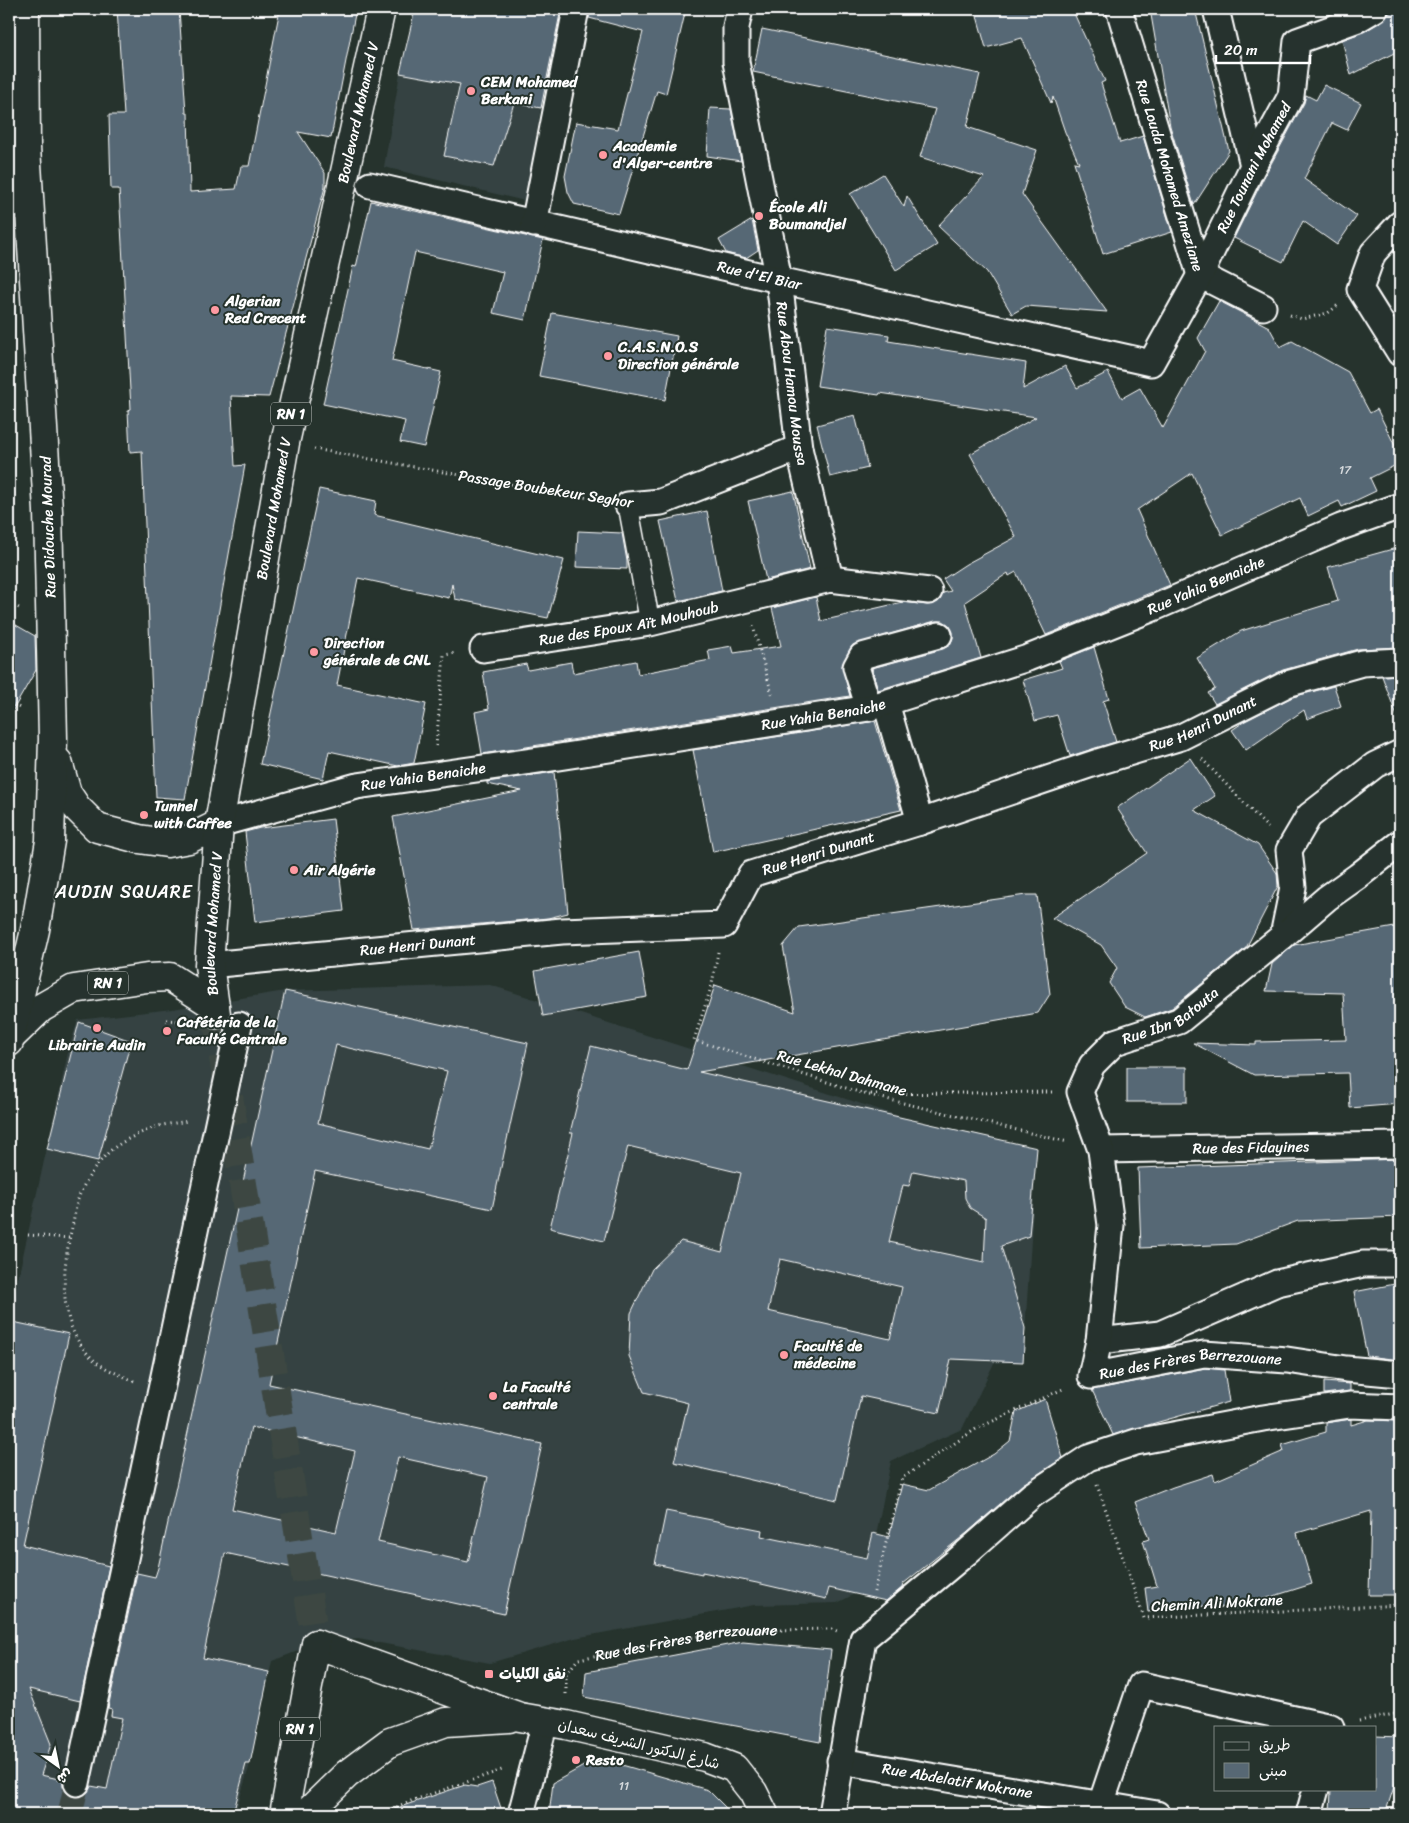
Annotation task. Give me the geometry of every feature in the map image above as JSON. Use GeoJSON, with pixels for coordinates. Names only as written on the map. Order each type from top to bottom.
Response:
{"type":"FeatureCollection","features":[{"type":"Feature","properties":{"kind":"main road","name":"Rue Didouche Mourad"},"geometry":{"type":"LineString","coordinates":[[9,1040],[35,930],[50,841],[53,739],[48,511],[26,147],[25,9]]}},
{"type":"Feature","properties":{"kind":"main road","name":"Boulevard Mohamed V"},"geometry":{"type":"LineString","coordinates":[[223,1015],[209,965],[219,824],[285,443],[381,9]]}},
{"type":"Feature","properties":{"kind":"main road","name":"RN 1"},"geometry":{"type":"LineString","coordinates":[[53,739],[67,793],[81,813],[97,828],[139,839],[167,842],[189,839],[219,824]]}},
{"type":"Feature","properties":{"kind":"main road","name":"RN 1"},"geometry":{"type":"LineString","coordinates":[[9,1040],[42,1008],[74,988],[147,978],[170,977],[223,1015]]}},
{"type":"Feature","properties":{"kind":"main road","name":"شارغ الدكتور الشريف سعدان"},"geometry":{"type":"LineString","coordinates":[[284,1814],[316,1644],[544,1721],[705,1757],[734,1768],[753,1792],[764,1814]]}},
{"type":"Feature","properties":{"kind":"main road","name":"شارغ الدكتور الشريف سعدان"},"geometry":{"type":"LineString","coordinates":[[306,1814],[347,1774],[390,1742],[446,1722],[544,1721]]}},
{"type":"Feature","properties":{"kind":"street"},"geometry":{"type":"LineString","coordinates":[[534,224],[576,9]]}},
{"type":"Feature","properties":{"kind":"street","name":"Rue Abou Hamou Moussa"},"geometry":{"type":"LineString","coordinates":[[740,9],[736,27],[736,62],[779,280],[799,448],[830,579]]}},
{"type":"Feature","properties":{"kind":"street","name":"Rue Louda Mohamed Ameziane"},"geometry":{"type":"LineString","coordinates":[[1119,9],[1200,275],[1263,307]]}},
{"type":"Feature","properties":{"kind":"street"},"geometry":{"type":"LineString","coordinates":[[1216,9],[1253,166]]}},
{"type":"Feature","properties":{"kind":"street","name":"Rue Tounani Mohamed"},"geometry":{"type":"LineString","coordinates":[[1151,363],[1200,275],[1253,166],[1291,96],[1296,42],[1358,19],[1375,9]]}},
{"type":"Feature","properties":{"kind":"street","name":"Rue d'El Biar"},"geometry":{"type":"LineString","coordinates":[[370,185],[779,280],[1151,363]]}},
{"type":"Feature","properties":{"kind":"street"},"geometry":{"type":"LineString","coordinates":[[1400,224],[1373,253],[1360,289],[1400,353]]}},
{"type":"Feature","properties":{"kind":"street","name":"Passage Boubekeur Seghor"},"geometry":{"type":"LineString","coordinates":[[628,505],[661,502],[799,448]]}},
{"type":"Feature","properties":{"kind":"street"},"geometry":{"type":"LineString","coordinates":[[628,505],[650,623]]}},
{"type":"Feature","properties":{"kind":"street","name":"Rue Yahia Benaiche"},"geometry":{"type":"LineString","coordinates":[[219,824],[357,786],[546,759],[878,705],[1028,658],[1341,527],[1400,506]]}},
{"type":"Feature","properties":{"kind":"street","name":"Rue des Epoux Aït Mouhoub"},"geometry":{"type":"LineString","coordinates":[[484,649],[650,623],[830,579],[929,591]]}},
{"type":"Feature","properties":{"kind":"street"},"geometry":{"type":"LineString","coordinates":[[920,822],[878,705],[856,667],[862,656],[939,635]]}},
{"type":"Feature","properties":{"kind":"street","name":"Rue Henri Dunant"},"geometry":{"type":"LineString","coordinates":[[209,965],[562,931],[724,925],[751,874],[920,822],[1180,736],[1287,684],[1362,663],[1400,661]]}},
{"type":"Feature","properties":{"kind":"street"},"geometry":{"type":"LineString","coordinates":[[1283,936],[1292,888],[1288,850],[1309,816],[1375,765],[1400,753]]}},
{"type":"Feature","properties":{"kind":"street","name":"Rue Ibn Batouta"},"geometry":{"type":"LineString","coordinates":[[1080,1092],[1092,1065],[1115,1042],[1179,1021],[1283,936],[1326,898],[1400,843]]}},
{"type":"Feature","properties":{"kind":"street"},"geometry":{"type":"LineString","coordinates":[[77,1783],[223,1015]]}},
{"type":"Feature","properties":{"kind":"street"},"geometry":{"type":"LineString","coordinates":[[1080,1092],[1101,1150],[1112,1225],[1099,1341],[1160,1334],[1277,1283],[1363,1264],[1400,1264]]}},
{"type":"Feature","properties":{"kind":"street","name":"Rue des Fidayines"},"geometry":{"type":"LineString","coordinates":[[1101,1150],[1400,1145]]}},
{"type":"Feature","properties":{"kind":"street","name":"Rue des Frères Berrezouane"},"geometry":{"type":"LineString","coordinates":[[1099,1341],[1091,1376],[1204,1354],[1287,1360],[1346,1369],[1400,1374]]}},
{"type":"Feature","properties":{"kind":"street"},"geometry":{"type":"LineString","coordinates":[[832,1814],[863,1640],[1032,1495],[1088,1458],[1136,1442],[1263,1418],[1350,1405],[1400,1406]]}},
{"type":"Feature","properties":{"kind":"street"},"geometry":{"type":"LineString","coordinates":[[1101,1804],[1141,1684],[1328,1726]]}},
{"type":"Feature","properties":{"kind":"street"},"geometry":{"type":"LineString","coordinates":[[521,1814],[544,1721]]}},
{"type":"Feature","properties":{"kind":"street","name":"Rue Abdelatif Mokrane"},"geometry":{"type":"LineString","coordinates":[[840,1761],[1157,1814]]}},
{"type":"Feature","properties":{"kind":"street"},"geometry":{"type":"LineString","coordinates":[[1310,1814],[1316,1790]]}},
{"type":"Feature","properties":{"kind":"path"},"geometry":{"type":"LineString","coordinates":[[1263,307],[1302,319],[1328,313],[1360,289]]}},
{"type":"Feature","properties":{"kind":"path","name":"Passage Boubekeur Seghor"},"geometry":{"type":"LineString","coordinates":[[285,443],[628,505]]}},
{"type":"Feature","properties":{"kind":"path"},"geometry":{"type":"LineString","coordinates":[[745,600],[780,722]]}},
{"type":"Feature","properties":{"kind":"path"},"geometry":{"type":"LineString","coordinates":[[433,774],[444,655],[484,649]]}},
{"type":"Feature","properties":{"kind":"path"},"geometry":{"type":"LineString","coordinates":[[1180,736],[1288,850]]}},
{"type":"Feature","properties":{"kind":"path","name":"Rue Lekhal Dahmane"},"geometry":{"type":"LineString","coordinates":[[724,925],[712,984],[694,1040],[865,1094],[1101,1150]]}},
{"type":"Feature","properties":{"kind":"path"},"geometry":{"type":"LineString","coordinates":[[865,1094],[1080,1092]]}},
{"type":"Feature","properties":{"kind":"path"},"geometry":{"type":"LineString","coordinates":[[115,1373],[94,1360],[77,1339],[69,1320],[64,1293],[64,1264],[80,1194],[92,1172],[109,1152],[155,1127]]}},
{"type":"Feature","properties":{"kind":"path"},"geometry":{"type":"LineString","coordinates":[[28,1235],[69,1238]]}},
{"type":"Feature","properties":{"kind":"path"},"geometry":{"type":"LineString","coordinates":[[863,1640],[902,1478],[976,1429],[1091,1376]]}},
{"type":"Feature","properties":{"kind":"path","name":"Chemin Ali Mokrane"},"geometry":{"type":"LineString","coordinates":[[1088,1458],[1144,1618],[1400,1605]]}},
{"type":"Feature","properties":{"kind":"path","name":"Rue des Frères Berrezouane"},"geometry":{"type":"LineString","coordinates":[[544,1721],[566,1674],[578,1659],[726,1631],[832,1629],[863,1640]]}},
{"type":"Feature","properties":{"kind":"path"},"geometry":{"type":"LineString","coordinates":[[1337,1726],[1400,1713]]}},
{"type":"Feature","properties":{"kind":"path"},"geometry":{"type":"LineString","coordinates":[[378,1814],[487,1774],[534,1762]]}},
{"type":"Feature","properties":{"kind":"shaded area","name":"CEM Mohamed Berkani"},"geometry":{"type":"Polygon","coordinates":[[[415,9],[563,9],[541,108],[525,201],[384,167],[400,73],[415,9]]]}},
{"type":"Feature","properties":{"kind":"shaded area","name":"La Faculté centrale"},"geometry":{"type":"Polygon","coordinates":[[[490,985],[924,1124],[1037,1148],[1023,1362],[994,1363],[962,1429],[891,1461],[865,1589],[837,1603],[754,1605],[575,1638],[490,1663],[358,1639],[316,1644],[272,1661],[250,1764],[235,1814],[9,1814],[9,1319],[69,1048],[78,1020],[172,1009],[285,991],[490,985]]]}},
{"type":"Feature","properties":{"kind":"building"},"geometry":{"type":"Polygon","coordinates":[[[117,9],[179,9],[186,113],[188,113],[190,192],[236,189],[241,166],[249,166],[280,9],[356,9],[331,138],[298,132],[325,173],[325,187],[269,397],[231,396],[235,466],[245,465],[185,799],[156,797],[142,451],[130,452],[128,410],[131,409],[119,189],[111,189],[109,115],[124,115],[117,9]]]}},
{"type":"Feature","properties":{"kind":"building","name":"CEM Mohamed Berkani"},"geometry":{"type":"Polygon","coordinates":[[[415,9],[561,9],[541,108],[514,103],[494,166],[444,156],[460,84],[400,73],[415,9]]]}},
{"type":"Feature","properties":{"kind":"building"},"geometry":{"type":"Polygon","coordinates":[[[590,9],[686,9],[666,94],[657,91],[619,214],[574,204],[568,192],[565,176],[576,122],[618,129],[643,32],[589,18],[590,9]]]}},
{"type":"Feature","properties":{"kind":"building"},"geometry":{"type":"Polygon","coordinates":[[[975,9],[1072,9],[1105,81],[1101,83],[1120,143],[1143,136],[1172,232],[1103,254],[1074,162],[1079,163],[1065,132],[1053,97],[1051,103],[1022,38],[986,48],[975,9]]]}},
{"type":"Feature","properties":{"kind":"building"},"geometry":{"type":"Polygon","coordinates":[[[1150,9],[1195,9],[1229,151],[1194,205],[1170,126],[1150,9]]]}},
{"type":"Feature","properties":{"kind":"building"},"geometry":{"type":"Polygon","coordinates":[[[1400,9],[1400,50],[1351,75],[1342,40],[1365,31],[1400,9]]]}},
{"type":"Feature","properties":{"kind":"building"},"geometry":{"type":"Polygon","coordinates":[[[762,29],[980,74],[967,127],[1037,150],[1022,194],[1107,312],[1026,306],[1012,314],[987,272],[938,226],[984,177],[920,157],[935,109],[753,72],[762,29]]]}},
{"type":"Feature","properties":{"kind":"building"},"geometry":{"type":"Polygon","coordinates":[[[1324,85],[1361,103],[1347,130],[1332,123],[1304,179],[1357,216],[1337,245],[1303,221],[1283,262],[1234,238],[1266,173],[1304,103],[1306,95],[1316,100],[1324,85]]]}},
{"type":"Feature","properties":{"kind":"building"},"geometry":{"type":"Polygon","coordinates":[[[710,108],[731,109],[741,161],[707,156],[710,108]]]}},
{"type":"Feature","properties":{"kind":"building"},"geometry":{"type":"Polygon","coordinates":[[[883,174],[904,207],[907,196],[937,245],[896,270],[850,194],[883,174]]]}},
{"type":"Feature","properties":{"kind":"building"},"geometry":{"type":"Polygon","coordinates":[[[371,201],[543,240],[525,320],[493,313],[503,272],[415,252],[392,361],[441,372],[424,447],[400,442],[405,421],[323,404],[353,266],[356,267],[371,201]]]}},
{"type":"Feature","properties":{"kind":"building"},"geometry":{"type":"Polygon","coordinates":[[[752,220],[758,250],[746,258],[726,253],[719,240],[752,220]]]}},
{"type":"Feature","properties":{"kind":"building"},"geometry":{"type":"Polygon","coordinates":[[[1219,301],[1269,327],[1280,347],[1292,341],[1348,372],[1370,413],[1377,409],[1400,456],[1400,463],[1370,478],[1376,491],[1342,507],[1339,501],[1308,516],[1300,498],[1222,535],[1192,473],[1137,510],[1170,585],[1046,635],[1016,572],[1009,576],[1008,573],[965,602],[981,658],[878,690],[872,668],[943,649],[950,645],[953,632],[949,625],[943,621],[935,621],[853,645],[842,666],[850,696],[482,754],[475,712],[489,709],[483,672],[526,664],[528,670],[571,662],[573,673],[636,661],[638,674],[710,660],[708,650],[732,646],[734,653],[781,646],[772,608],[816,597],[821,621],[903,602],[934,604],[940,600],[943,593],[951,591],[943,579],[966,564],[1016,537],[970,454],[1036,417],[880,393],[879,395],[817,386],[827,326],[889,335],[888,341],[1026,363],[1023,389],[1065,366],[1077,388],[1108,372],[1122,398],[1140,388],[1163,428],[1205,351],[1198,338],[1219,301]]]}},
{"type":"Feature","properties":{"kind":"building","name":"C.A.S.N.O.S Direction générale"},"geometry":{"type":"Polygon","coordinates":[[[552,313],[677,336],[665,400],[539,376],[552,313]]]}},
{"type":"Feature","properties":{"kind":"building"},"geometry":{"type":"Polygon","coordinates":[[[855,415],[868,468],[830,477],[817,425],[855,415]]]}},
{"type":"Feature","properties":{"kind":"building","name":"Direction générale de CNL"},"geometry":{"type":"Polygon","coordinates":[[[319,489],[376,501],[374,515],[564,560],[548,618],[455,599],[452,584],[449,598],[358,578],[337,685],[426,704],[414,763],[398,766],[329,751],[323,779],[260,764],[319,489]]]}},
{"type":"Feature","properties":{"kind":"building"},"geometry":{"type":"Polygon","coordinates":[[[793,491],[810,569],[766,580],[748,501],[793,491]]]}},
{"type":"Feature","properties":{"kind":"building"},"geometry":{"type":"Polygon","coordinates":[[[707,511],[722,591],[678,601],[660,521],[707,511]]]}},
{"type":"Feature","properties":{"kind":"building"},"geometry":{"type":"Polygon","coordinates":[[[578,531],[622,533],[627,569],[576,567],[578,531]]]}},
{"type":"Feature","properties":{"kind":"building"},"geometry":{"type":"Polygon","coordinates":[[[1400,547],[1400,647],[1358,649],[1283,670],[1215,704],[1208,693],[1215,689],[1197,658],[1241,631],[1338,601],[1328,567],[1400,547]]]}},
{"type":"Feature","properties":{"kind":"building"},"geometry":{"type":"Polygon","coordinates":[[[9,621],[35,636],[36,670],[9,717],[9,621]]]}},
{"type":"Feature","properties":{"kind":"building"},"geometry":{"type":"Polygon","coordinates":[[[1094,647],[1109,699],[1103,701],[1116,742],[1070,756],[1057,715],[1035,721],[1023,680],[1062,668],[1059,661],[1094,647]]]}},
{"type":"Feature","properties":{"kind":"building"},"geometry":{"type":"Polygon","coordinates":[[[1400,675],[1400,719],[1398,719],[1382,676],[1400,675]]]}},
{"type":"Feature","properties":{"kind":"building"},"geometry":{"type":"Polygon","coordinates":[[[1334,686],[1341,706],[1307,719],[1304,710],[1246,750],[1232,730],[1245,721],[1292,697],[1334,686]]]}},
{"type":"Feature","properties":{"kind":"building"},"geometry":{"type":"Polygon","coordinates":[[[875,721],[901,810],[713,852],[693,750],[875,721]]]}},
{"type":"Feature","properties":{"kind":"building"},"geometry":{"type":"Polygon","coordinates":[[[1190,758],[1215,796],[1194,810],[1258,845],[1277,873],[1278,886],[1246,948],[1172,1008],[1145,1017],[1125,1007],[1109,983],[1117,968],[1101,945],[1052,918],[1147,853],[1117,808],[1190,758]]]}},
{"type":"Feature","properties":{"kind":"building"},"geometry":{"type":"Polygon","coordinates":[[[554,772],[568,913],[548,918],[414,930],[393,817],[522,791],[487,784],[487,782],[554,772]]]}},
{"type":"Feature","properties":{"kind":"building","name":"Air Algérie"},"geometry":{"type":"Polygon","coordinates":[[[333,819],[344,911],[255,922],[245,832],[260,828],[333,819]]]}},
{"type":"Feature","properties":{"kind":"building"},"geometry":{"type":"Polygon","coordinates":[[[1037,895],[1050,994],[1038,1013],[699,1072],[1037,1148],[1029,1236],[1001,1246],[1025,1328],[1023,1362],[951,1359],[939,1413],[861,1396],[837,1500],[674,1462],[688,1403],[644,1392],[629,1356],[631,1313],[652,1269],[681,1241],[722,1252],[741,1173],[628,1146],[604,1241],[550,1228],[573,1133],[570,1133],[591,1046],[687,1070],[715,985],[795,1012],[783,946],[799,927],[1037,895]],[[913,1171],[909,1186],[903,1185],[889,1242],[984,1262],[986,1218],[970,1208],[965,1198],[964,1181],[913,1171]],[[780,1259],[768,1311],[890,1339],[902,1287],[780,1259]]]}},
{"type":"Feature","properties":{"kind":"building"},"geometry":{"type":"Polygon","coordinates":[[[1400,926],[1400,1104],[1350,1108],[1348,1073],[1254,1075],[1193,1043],[1256,1045],[1256,1042],[1346,1040],[1343,993],[1266,991],[1272,964],[1294,945],[1400,926]]]}},
{"type":"Feature","properties":{"kind":"building"},"geometry":{"type":"Polygon","coordinates":[[[639,952],[647,997],[543,1016],[535,971],[639,952]]]}},
{"type":"Feature","properties":{"kind":"building"},"geometry":{"type":"Polygon","coordinates":[[[285,991],[528,1043],[492,1209],[315,1171],[269,1384],[542,1444],[504,1614],[225,1553],[203,1658],[269,1672],[250,1764],[246,1764],[233,1814],[24,1814],[9,1812],[9,1344],[13,1322],[69,1334],[23,1545],[109,1566],[80,1701],[29,1689],[51,1744],[41,1775],[63,1780],[63,1787],[67,1793],[74,1797],[81,1797],[87,1793],[91,1786],[107,1789],[122,1718],[111,1716],[112,1709],[108,1708],[137,1573],[155,1577],[285,991]],[[336,1045],[318,1123],[428,1149],[447,1071],[336,1045]],[[251,1427],[232,1509],[336,1532],[355,1451],[251,1427]],[[398,1457],[378,1542],[468,1562],[488,1477],[398,1457]]]}},
{"type":"Feature","properties":{"kind":"building"},"geometry":{"type":"Polygon","coordinates":[[[79,1022],[131,1041],[98,1161],[47,1149],[79,1022]]]}},
{"type":"Feature","properties":{"kind":"building"},"geometry":{"type":"Polygon","coordinates":[[[1127,1067],[1187,1067],[1187,1102],[1127,1102],[1127,1067]]]}},
{"type":"Feature","properties":{"kind":"building"},"geometry":{"type":"Polygon","coordinates":[[[1400,1159],[1400,1217],[1298,1221],[1236,1244],[1141,1248],[1138,1168],[1400,1159]]]}},
{"type":"Feature","properties":{"kind":"building"},"geometry":{"type":"Polygon","coordinates":[[[1400,1283],[1400,1360],[1367,1356],[1354,1292],[1400,1283]]]}},
{"type":"Feature","properties":{"kind":"building"},"geometry":{"type":"Polygon","coordinates":[[[1205,1368],[1224,1370],[1229,1402],[1113,1435],[1092,1390],[1205,1368]]]}},
{"type":"Feature","properties":{"kind":"building"},"geometry":{"type":"Polygon","coordinates":[[[1324,1382],[1350,1384],[1350,1391],[1324,1394],[1324,1382]]]}},
{"type":"Feature","properties":{"kind":"building"},"geometry":{"type":"Polygon","coordinates":[[[1045,1399],[1063,1458],[1023,1484],[967,1533],[903,1584],[902,1588],[886,1601],[829,1588],[826,1599],[757,1583],[655,1564],[666,1511],[762,1530],[761,1536],[867,1558],[873,1533],[889,1537],[902,1484],[929,1490],[994,1454],[1010,1441],[1016,1412],[1045,1399]]]}},
{"type":"Feature","properties":{"kind":"building"},"geometry":{"type":"Polygon","coordinates":[[[1351,1419],[1351,1425],[1368,1420],[1400,1421],[1400,1595],[1369,1595],[1371,1511],[1297,1533],[1312,1584],[1236,1608],[1198,1606],[1148,1612],[1145,1588],[1157,1586],[1143,1541],[1149,1539],[1135,1502],[1213,1474],[1215,1481],[1284,1451],[1282,1445],[1326,1432],[1326,1423],[1351,1419]]]}},
{"type":"Feature","properties":{"kind":"building"},"geometry":{"type":"Polygon","coordinates":[[[743,1642],[831,1650],[820,1742],[584,1697],[586,1672],[743,1642]]]}},
{"type":"Feature","properties":{"kind":"building"},"geometry":{"type":"Polygon","coordinates":[[[1376,1736],[1400,1737],[1400,1769],[1385,1814],[1330,1814],[1331,1790],[1376,1790],[1376,1736]]]}},
{"type":"Feature","properties":{"kind":"building"},"geometry":{"type":"Polygon","coordinates":[[[598,1758],[708,1790],[732,1814],[549,1814],[553,1783],[598,1758]]]}},
{"type":"Feature","properties":{"kind":"building"},"geometry":{"type":"Polygon","coordinates":[[[492,1782],[503,1814],[392,1814],[391,1810],[465,1785],[477,1787],[492,1782]]]}},
{"type":"Feature","properties":{"kind":"tunnel"},"geometry":{"type":"LineString","coordinates":[[216,1014],[316,1644]]}},
{"type":"Feature","properties":{"kind":"tunnel"},"geometry":{"type":"LineString","coordinates":[[70,1814],[77,1783]]}},
{"type":"Feature","properties":{"kind":"place","name":"CEM Mohamed Berkani"},"geometry":{"type":"Point","coordinates":[471,91]}},
{"type":"Feature","properties":{"kind":"place","name":"Academie d'Alger-centre"},"geometry":{"type":"Point","coordinates":[603,155]}},
{"type":"Feature","properties":{"kind":"place","name":"École Ali Boumandjel"},"geometry":{"type":"Point","coordinates":[759,216]}},
{"type":"Feature","properties":{"kind":"place","name":"Algerian Red Crecent"},"geometry":{"type":"Point","coordinates":[215,310]}},
{"type":"Feature","properties":{"kind":"place","name":"C.A.S.N.O.S Direction générale"},"geometry":{"type":"Point","coordinates":[608,356]}},
{"type":"Feature","properties":{"kind":"place","name":"Direction générale de CNL"},"geometry":{"type":"Point","coordinates":[314,652]}},
{"type":"Feature","properties":{"kind":"place","name":"Tunnel with Caffee"},"geometry":{"type":"Point","coordinates":[144,815]}},
{"type":"Feature","properties":{"kind":"place","name":"Air Algérie"},"geometry":{"type":"Point","coordinates":[294,870]}},
{"type":"Feature","properties":{"kind":"place","name":"Librairie Audin"},"geometry":{"type":"Point","coordinates":[97,1028]}},
{"type":"Feature","properties":{"kind":"place","name":"Cafétéria de la Faculté Centrale"},"geometry":{"type":"Point","coordinates":[167,1031]}},
{"type":"Feature","properties":{"kind":"place","name":"Faculté de médecine"},"geometry":{"type":"Point","coordinates":[784,1355]}},
{"type":"Feature","properties":{"kind":"place","name":"La Faculté centrale"},"geometry":{"type":"Point","coordinates":[493,1396]}},
{"type":"Feature","properties":{"kind":"place","name":"نفق الكليات"},"geometry":{"type":"Point","coordinates":[489,1674]}},
{"type":"Feature","properties":{"kind":"place","name":"Resto"},"geometry":{"type":"Point","coordinates":[576,1760]}},
{"type":"Feature","properties":{"kind":"district","name":"AUDIN SQUARE"},"geometry":{"type":"Point","coordinates":[124,892]}}]}
